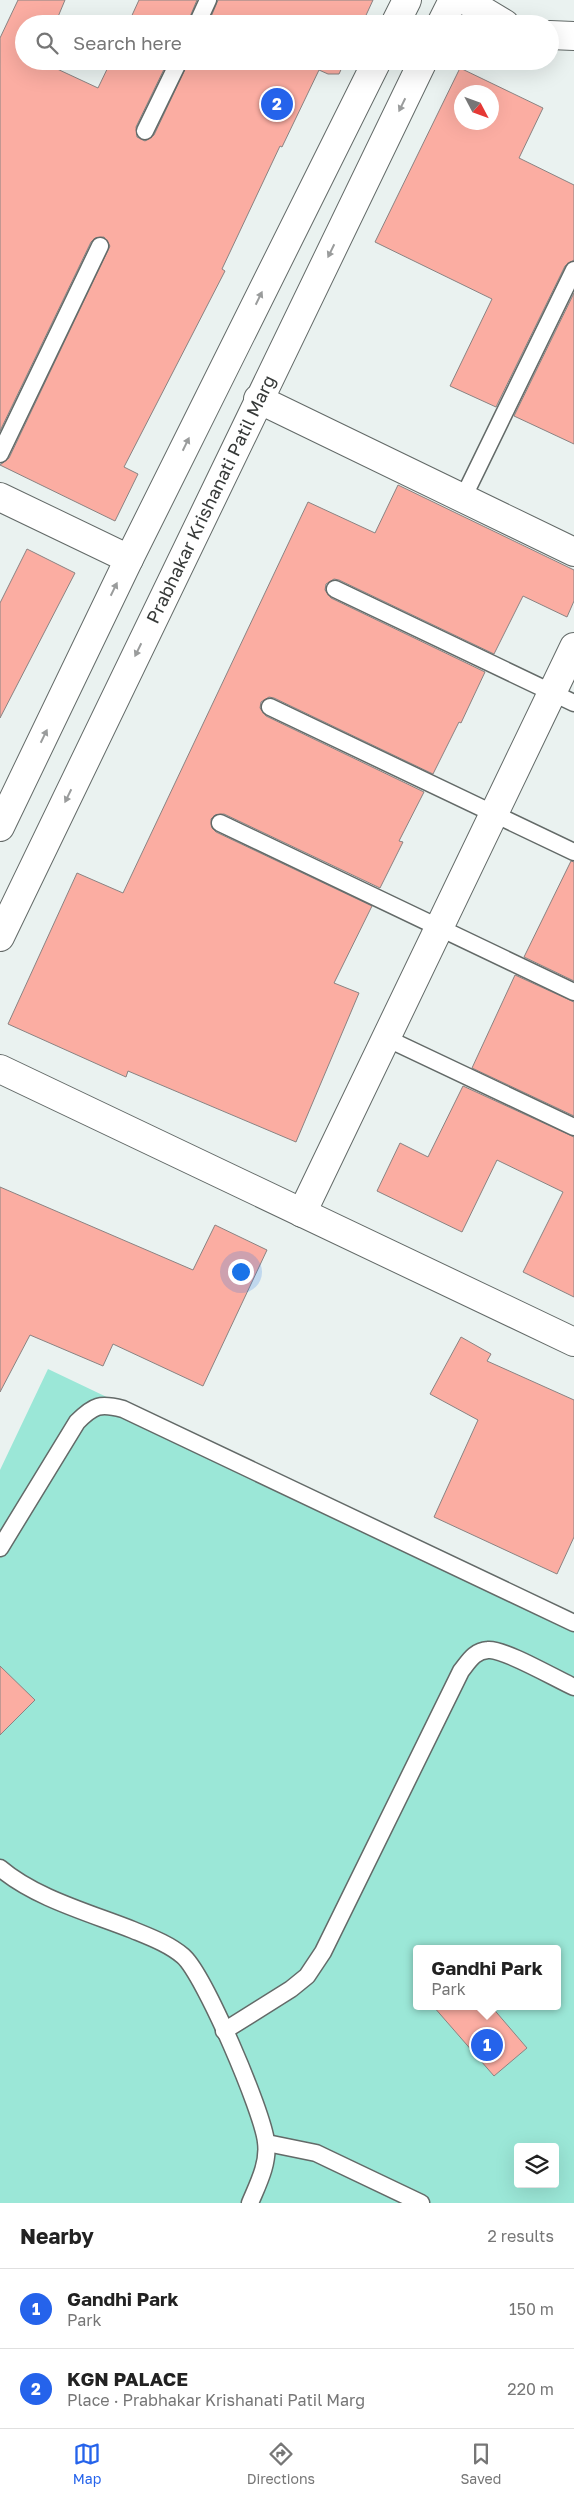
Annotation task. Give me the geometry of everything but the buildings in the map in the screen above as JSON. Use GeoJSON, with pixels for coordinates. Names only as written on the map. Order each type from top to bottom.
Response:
{"type":"FeatureCollection","features":[{"type":"Feature","properties":{"kind":"street"},"geometry":{"type":"LineString","coordinates":[[400,15],[407,0]]}},
{"type":"Feature","properties":{"kind":"street"},"geometry":{"type":"LineString","coordinates":[[446,15],[453,0]]}},
{"type":"Feature","properties":{"kind":"street"},"geometry":{"type":"LineString","coordinates":[[465,0],[490,15]]}},
{"type":"Feature","properties":{"kind":"street"},"geometry":{"type":"LineString","coordinates":[[559,35],[574,36]]}},
{"type":"Feature","properties":{"kind":"street"},"geometry":{"type":"LineString","coordinates":[[0,827],[129,559],[373,70]]}},
{"type":"Feature","properties":{"kind":"street","name":"Prabhakar Krishanati Patil Marg"},"geometry":{"type":"LineString","coordinates":[[0,937],[258,399],[419,70]]}},
{"type":"Feature","properties":{"kind":"street"},"geometry":{"type":"LineString","coordinates":[[258,399],[574,552]]}},
{"type":"Feature","properties":{"kind":"street"},"geometry":{"type":"LineString","coordinates":[[0,497],[129,559]]}},
{"type":"Feature","properties":{"kind":"street"},"geometry":{"type":"LineString","coordinates":[[302,1212],[494,814],[563,698],[574,647]]}},
{"type":"Feature","properties":{"kind":"street"},"geometry":{"type":"LineString","coordinates":[[0,1069],[574,1342]]}},
{"type":"Feature","properties":{"kind":"lane"},"geometry":{"type":"LineString","coordinates":[[201,15],[208,0]]}},
{"type":"Feature","properties":{"kind":"lane"},"geometry":{"type":"LineString","coordinates":[[145,130],[175,70]]}},
{"type":"Feature","properties":{"kind":"lane"},"geometry":{"type":"LineString","coordinates":[[0,454],[100,246]]}},
{"type":"Feature","properties":{"kind":"lane"},"geometry":{"type":"LineString","coordinates":[[463,498],[574,270]]}},
{"type":"Feature","properties":{"kind":"lane"},"geometry":{"type":"LineString","coordinates":[[335,589],[563,698]]}},
{"type":"Feature","properties":{"kind":"lane"},"geometry":{"type":"LineString","coordinates":[[270,707],[574,852]]}},
{"type":"Feature","properties":{"kind":"lane"},"geometry":{"type":"LineString","coordinates":[[220,823],[574,992]]}},
{"type":"Feature","properties":{"kind":"lane"},"geometry":{"type":"LineString","coordinates":[[386,1038],[574,1127]]}},
{"type":"Feature","properties":{"kind":"lane"},"geometry":{"type":"LineString","coordinates":[[0,1548],[77,1422],[90,1408],[105,1405],[123,1409],[574,1623]]}},
{"type":"Feature","properties":{"kind":"lane"},"geometry":{"type":"LineString","coordinates":[[224,2031],[291,1989],[307,1976],[323,1952],[461,1671],[474,1654],[489,1650],[508,1656],[574,1688]]}},
{"type":"Feature","properties":{"kind":"lane"},"geometry":{"type":"LineString","coordinates":[[0,1868],[31,1889],[157,1940],[184,1957],[202,1982],[258,2109],[266,2143],[262,2175],[250,2203]]}},
{"type":"Feature","properties":{"kind":"lane"},"geometry":{"type":"LineString","coordinates":[[266,2143],[316,2153],[421,2203]]}},
{"type":"Feature","properties":{"kind":"green space"},"geometry":{"type":"Polygon","coordinates":[[[48,1369],[574,1620],[574,2203],[0,2203],[0,1470],[48,1369]]]}},
{"type":"Feature","properties":{"kind":"place","name":"KGN PALACE"},"geometry":{"type":"Point","coordinates":[277,104]}},
{"type":"Feature","properties":{"kind":"place","name":"Gandhi Park"},"geometry":{"type":"Point","coordinates":[487,2045]}}]}
